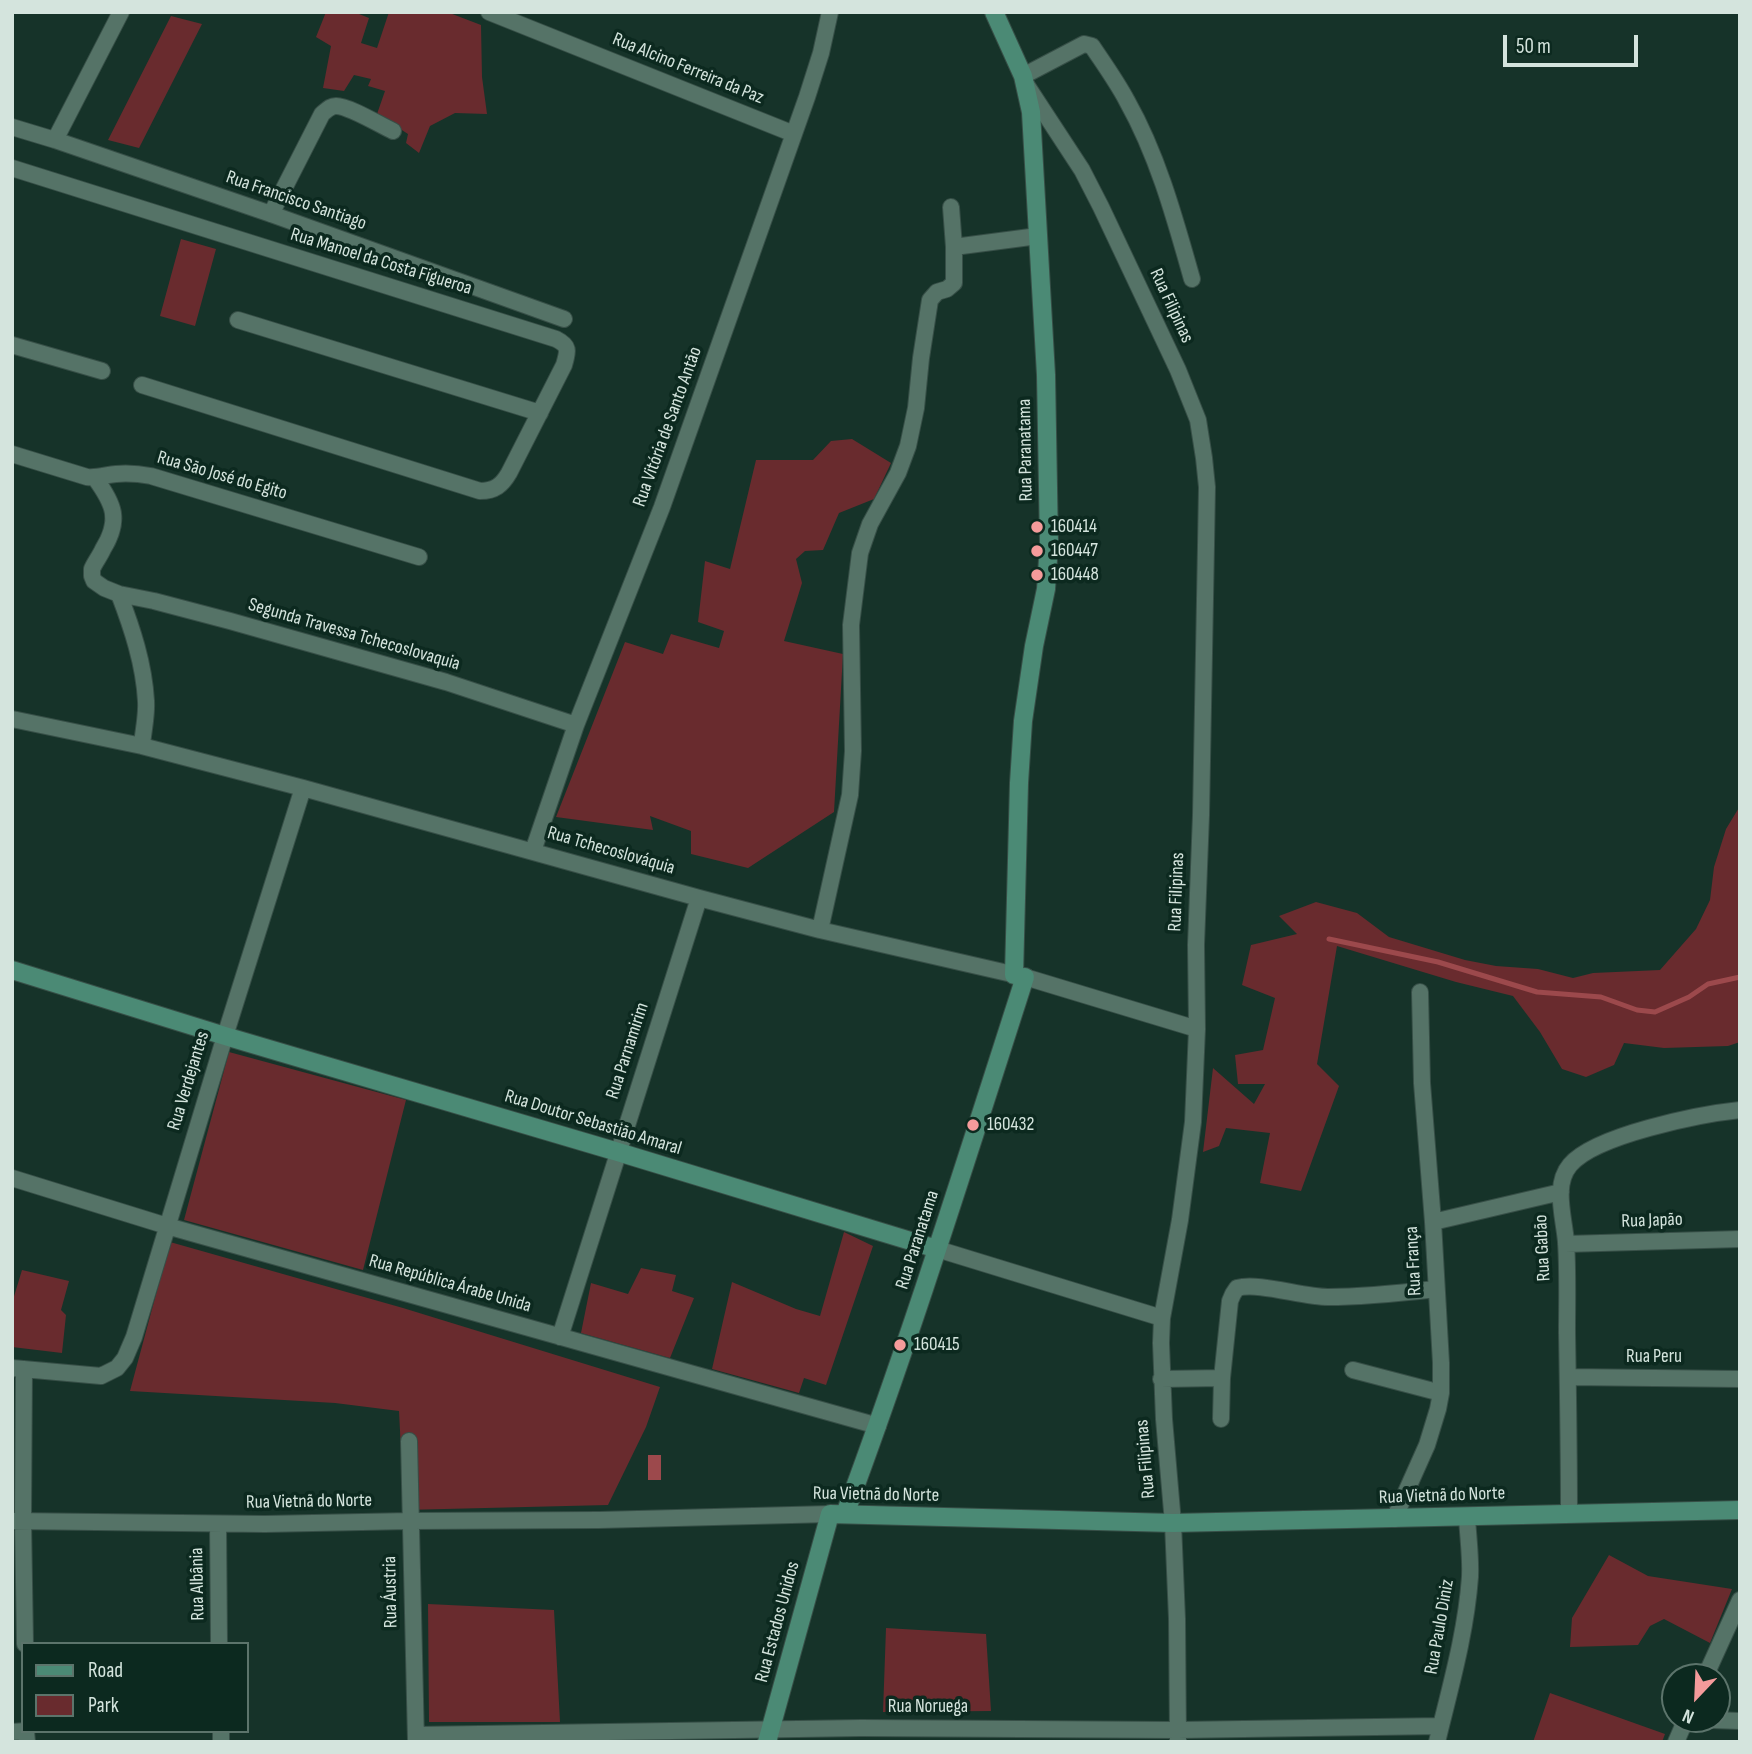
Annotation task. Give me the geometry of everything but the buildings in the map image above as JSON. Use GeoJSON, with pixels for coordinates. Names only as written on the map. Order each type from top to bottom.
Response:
{"type":"FeatureCollection","features":[{"type":"Feature","properties":{"kind":"street"},"geometry":{"type":"LineString","coordinates":[[55,140],[121,12]]}},
{"type":"Feature","properties":{"kind":"street","name":"Rua Alcino Ferreira da Paz"},"geometry":{"type":"LineString","coordinates":[[489,12],[794,134]]}},
{"type":"Feature","properties":{"kind":"street","name":"Rua Vitória de Santo Antão"},"geometry":{"type":"LineString","coordinates":[[533,851],[576,725],[662,507],[794,134],[821,53],[830,12]]}},
{"type":"Feature","properties":{"kind":"street","name":"Rua Paranatama"},"geometry":{"type":"LineString","coordinates":[[838,1514],[878,1426],[937,1249],[1019,976],[1019,783],[1023,721],[1046,589],[1049,544],[1046,375],[1032,122],[1024,80],[994,12]]}},
{"type":"Feature","properties":{"kind":"street"},"geometry":{"type":"LineString","coordinates":[[1024,80],[1084,44],[1092,46],[1127,100],[1145,138],[1175,220],[1192,279]]}},
{"type":"Feature","properties":{"kind":"street","name":"Rua Filipinas"},"geometry":{"type":"LineString","coordinates":[[1024,80],[1082,170],[1178,370],[1198,420],[1207,487],[1193,1122],[1181,1220],[1162,1318],[1161,1378],[1173,1523],[1178,1736]]}},
{"type":"Feature","properties":{"kind":"street"},"geometry":{"type":"LineString","coordinates":[[271,214],[322,114],[329,108],[346,108],[393,131]]}},
{"type":"Feature","properties":{"kind":"street","name":"Rua Francisco Santiago"},"geometry":{"type":"LineString","coordinates":[[12,127],[271,214],[564,319]]}},
{"type":"Feature","properties":{"kind":"street","name":"Rua Manoel da Costa Figueroa"},"geometry":{"type":"LineString","coordinates":[[12,168],[556,339],[567,348],[564,365],[503,484],[495,489],[480,491],[142,386]]}},
{"type":"Feature","properties":{"kind":"street"},"geometry":{"type":"LineString","coordinates":[[820,930],[850,795],[853,751],[851,625],[860,553],[870,524],[898,473],[908,446],[916,408],[930,300],[937,292],[954,283],[951,207]]}},
{"type":"Feature","properties":{"kind":"street"},"geometry":{"type":"LineString","coordinates":[[954,247],[1038,236]]}},
{"type":"Feature","properties":{"kind":"street"},"geometry":{"type":"LineString","coordinates":[[238,320],[540,413]]}},
{"type":"Feature","properties":{"kind":"street"},"geometry":{"type":"LineString","coordinates":[[12,345],[102,371]]}},
{"type":"Feature","properties":{"kind":"street","name":"Rua São José do Egito"},"geometry":{"type":"LineString","coordinates":[[12,454],[87,477],[134,473],[151,476],[419,557]]}},
{"type":"Feature","properties":{"kind":"street"},"geometry":{"type":"LineString","coordinates":[[95,478],[112,505],[114,517],[113,529],[96,560],[92,576],[94,581],[104,588],[119,594],[132,629],[142,671],[146,704],[142,746]]}},
{"type":"Feature","properties":{"kind":"street","name":"Segunda Travessa Tchecoslovaquia"},"geometry":{"type":"LineString","coordinates":[[119,594],[205,614],[446,682],[576,725]]}},
{"type":"Feature","properties":{"kind":"street","name":"Rua Tchecoslováquia"},"geometry":{"type":"LineString","coordinates":[[12,719],[142,746],[303,788],[820,930],[1019,976],[1197,1029]]}},
{"type":"Feature","properties":{"kind":"street","name":"Rua Verdejantes"},"geometry":{"type":"LineString","coordinates":[[18,1368],[100,1376],[117,1368],[125,1358],[134,1338],[303,788]]}},
{"type":"Feature","properties":{"kind":"street","name":"Rua Parnamirim"},"geometry":{"type":"LineString","coordinates":[[560,1337],[699,898]]}},
{"type":"Feature","properties":{"kind":"street","name":"Rua Doutor Sebastião Amaral"},"geometry":{"type":"LineString","coordinates":[[12,970],[1162,1318]]}},
{"type":"Feature","properties":{"kind":"street","name":"Rua França"},"geometry":{"type":"LineString","coordinates":[[1395,1519],[1427,1445],[1440,1393],[1441,1363],[1433,1222],[1422,1083],[1420,992]]}},
{"type":"Feature","properties":{"kind":"street","name":"Rua Gabão"},"geometry":{"type":"LineString","coordinates":[[1569,1513],[1566,1244],[1560,1192],[1562,1177],[1577,1158],[1599,1145],[1676,1121],[1740,1110]]}},
{"type":"Feature","properties":{"kind":"street","name":"Rua República Árabe Unida"},"geometry":{"type":"LineString","coordinates":[[12,1178],[167,1226],[878,1426]]}},
{"type":"Feature","properties":{"kind":"street"},"geometry":{"type":"LineString","coordinates":[[1433,1222],[1560,1192]]}},
{"type":"Feature","properties":{"kind":"street","name":"Rua Japão"},"geometry":{"type":"LineString","coordinates":[[1566,1244],[1740,1239]]}},
{"type":"Feature","properties":{"kind":"street"},"geometry":{"type":"LineString","coordinates":[[1222,1419],[1222,1378],[1230,1301],[1237,1289],[1252,1287],[1327,1297],[1436,1289]]}},
{"type":"Feature","properties":{"kind":"street"},"geometry":{"type":"LineString","coordinates":[[18,1368],[18,1520],[25,1642]]}},
{"type":"Feature","properties":{"kind":"street"},"geometry":{"type":"LineString","coordinates":[[1353,1370],[1440,1393]]}},
{"type":"Feature","properties":{"kind":"street","name":"Rua Peru"},"geometry":{"type":"LineString","coordinates":[[1568,1377],[1740,1378]]}},
{"type":"Feature","properties":{"kind":"street"},"geometry":{"type":"LineString","coordinates":[[1161,1378],[1222,1378]]}},
{"type":"Feature","properties":{"kind":"street","name":"Rua Áustria"},"geometry":{"type":"LineString","coordinates":[[410,1441],[416,1738]]}},
{"type":"Feature","properties":{"kind":"street","name":"Rua Vietnã do Norte"},"geometry":{"type":"LineString","coordinates":[[18,1520],[218,1524],[599,1520],[838,1514],[1173,1523],[1740,1510]]}},
{"type":"Feature","properties":{"kind":"street","name":"Rua Estados Unidos"},"geometry":{"type":"LineString","coordinates":[[768,1736],[838,1514]]}},
{"type":"Feature","properties":{"kind":"street","name":"Rua Paulo Diniz"},"geometry":{"type":"LineString","coordinates":[[1439,1734],[1462,1634],[1470,1575],[1467,1517]]}},
{"type":"Feature","properties":{"kind":"street","name":"Rua Albânia"},"geometry":{"type":"LineString","coordinates":[[218,1524],[219,1642]]}},
{"type":"Feature","properties":{"kind":"street"},"geometry":{"type":"LineString","coordinates":[[1711,1663],[1740,1600]]}},
{"type":"Feature","properties":{"kind":"street","name":"Rua Noruega"},"geometry":{"type":"LineString","coordinates":[[416,1738],[768,1736],[875,1728],[1178,1736],[1439,1734]]}},
{"type":"Feature","properties":{"kind":"green space"},"geometry":{"type":"Polygon","coordinates":[[[326,12],[359,12],[369,18],[361,43],[377,48],[389,12],[447,12],[481,25],[482,77],[487,114],[455,113],[430,126],[419,153],[406,143],[408,134],[377,114],[385,91],[368,86],[371,79],[354,75],[344,91],[323,88],[331,46],[316,37],[326,12]]]}},
{"type":"Feature","properties":{"kind":"green space"},"geometry":{"type":"Polygon","coordinates":[[[171,16],[202,24],[139,148],[108,140],[171,16]]]}},
{"type":"Feature","properties":{"kind":"green space"},"geometry":{"type":"Polygon","coordinates":[[[181,239],[216,249],[195,326],[160,316],[181,239]]]}},
{"type":"Feature","properties":{"kind":"green space"},"geometry":{"type":"Polygon","coordinates":[[[852,439],[891,463],[874,499],[839,513],[823,550],[805,551],[796,559],[802,583],[784,641],[843,654],[834,812],[748,868],[691,854],[691,831],[650,816],[653,830],[556,817],[625,642],[663,654],[671,634],[719,648],[724,631],[698,622],[705,561],[730,569],[756,460],[813,460],[831,441],[852,439]]]}},
{"type":"Feature","properties":{"kind":"green space"},"geometry":{"type":"Polygon","coordinates":[[[1740,806],[1740,1042],[1728,1046],[1664,1048],[1624,1043],[1614,1065],[1586,1077],[1562,1069],[1540,1032],[1513,996],[1456,982],[1337,946],[1317,1064],[1339,1086],[1301,1191],[1260,1183],[1270,1133],[1226,1128],[1219,1146],[1203,1152],[1213,1068],[1254,1104],[1265,1084],[1238,1084],[1235,1055],[1263,1050],[1275,998],[1242,985],[1251,945],[1297,934],[1279,916],[1316,902],[1357,913],[1389,937],[1465,960],[1496,966],[1538,969],[1573,978],[1593,973],[1660,970],[1696,929],[1710,900],[1714,867],[1726,829],[1740,806]]]}},
{"type":"Feature","properties":{"kind":"green space"},"geometry":{"type":"Polygon","coordinates":[[[229,1052],[406,1100],[363,1270],[184,1220],[229,1052]]]}},
{"type":"Feature","properties":{"kind":"green space"},"geometry":{"type":"Polygon","coordinates":[[[844,1232],[873,1246],[826,1385],[804,1378],[799,1393],[712,1369],[732,1282],[796,1309],[820,1316],[844,1232]]]}},
{"type":"Feature","properties":{"kind":"green space"},"geometry":{"type":"Polygon","coordinates":[[[170,1242],[403,1308],[660,1387],[646,1427],[608,1505],[404,1510],[399,1411],[335,1403],[130,1391],[170,1242]]]}},
{"type":"Feature","properties":{"kind":"green space"},"geometry":{"type":"Polygon","coordinates":[[[641,1268],[676,1275],[672,1291],[694,1298],[670,1358],[581,1333],[591,1283],[628,1294],[641,1268]]]}},
{"type":"Feature","properties":{"kind":"green space"},"geometry":{"type":"Polygon","coordinates":[[[22,1270],[69,1281],[61,1310],[66,1315],[62,1353],[12,1347],[12,1303],[22,1270]]]}},
{"type":"Feature","properties":{"kind":"green space"},"geometry":{"type":"Polygon","coordinates":[[[1609,1555],[1648,1576],[1732,1589],[1710,1643],[1664,1619],[1650,1626],[1638,1645],[1570,1647],[1572,1618],[1609,1555]]]}},
{"type":"Feature","properties":{"kind":"green space"},"geometry":{"type":"Polygon","coordinates":[[[428,1604],[554,1610],[560,1722],[429,1722],[428,1604]]]}},
{"type":"Feature","properties":{"kind":"green space"},"geometry":{"type":"Polygon","coordinates":[[[886,1628],[986,1634],[991,1711],[883,1712],[886,1628]]]}},
{"type":"Feature","properties":{"kind":"green space"},"geometry":{"type":"Polygon","coordinates":[[[1550,1693],[1665,1734],[1662,1742],[1533,1742],[1550,1693]]]}},
{"type":"Feature","properties":{"kind":"shaded area"},"geometry":{"type":"Polygon","coordinates":[[[648,1455],[661,1455],[661,1480],[648,1480],[648,1455]]]}},
{"type":"Feature","properties":{"kind":"waterway"},"geometry":{"type":"LineString","coordinates":[[1329,939],[1438,962],[1537,992],[1601,997],[1637,1010],[1655,1012],[1689,997],[1708,984],[1740,977]]}},
{"type":"Feature","properties":{"kind":"place","name":"160414"},"geometry":{"type":"Point","coordinates":[1037,527]}},
{"type":"Feature","properties":{"kind":"place","name":"160447"},"geometry":{"type":"Point","coordinates":[1037,551]}},
{"type":"Feature","properties":{"kind":"place","name":"160448"},"geometry":{"type":"Point","coordinates":[1037,575]}},
{"type":"Feature","properties":{"kind":"place","name":"160432"},"geometry":{"type":"Point","coordinates":[973,1125]}},
{"type":"Feature","properties":{"kind":"place","name":"160415"},"geometry":{"type":"Point","coordinates":[900,1345]}}]}
